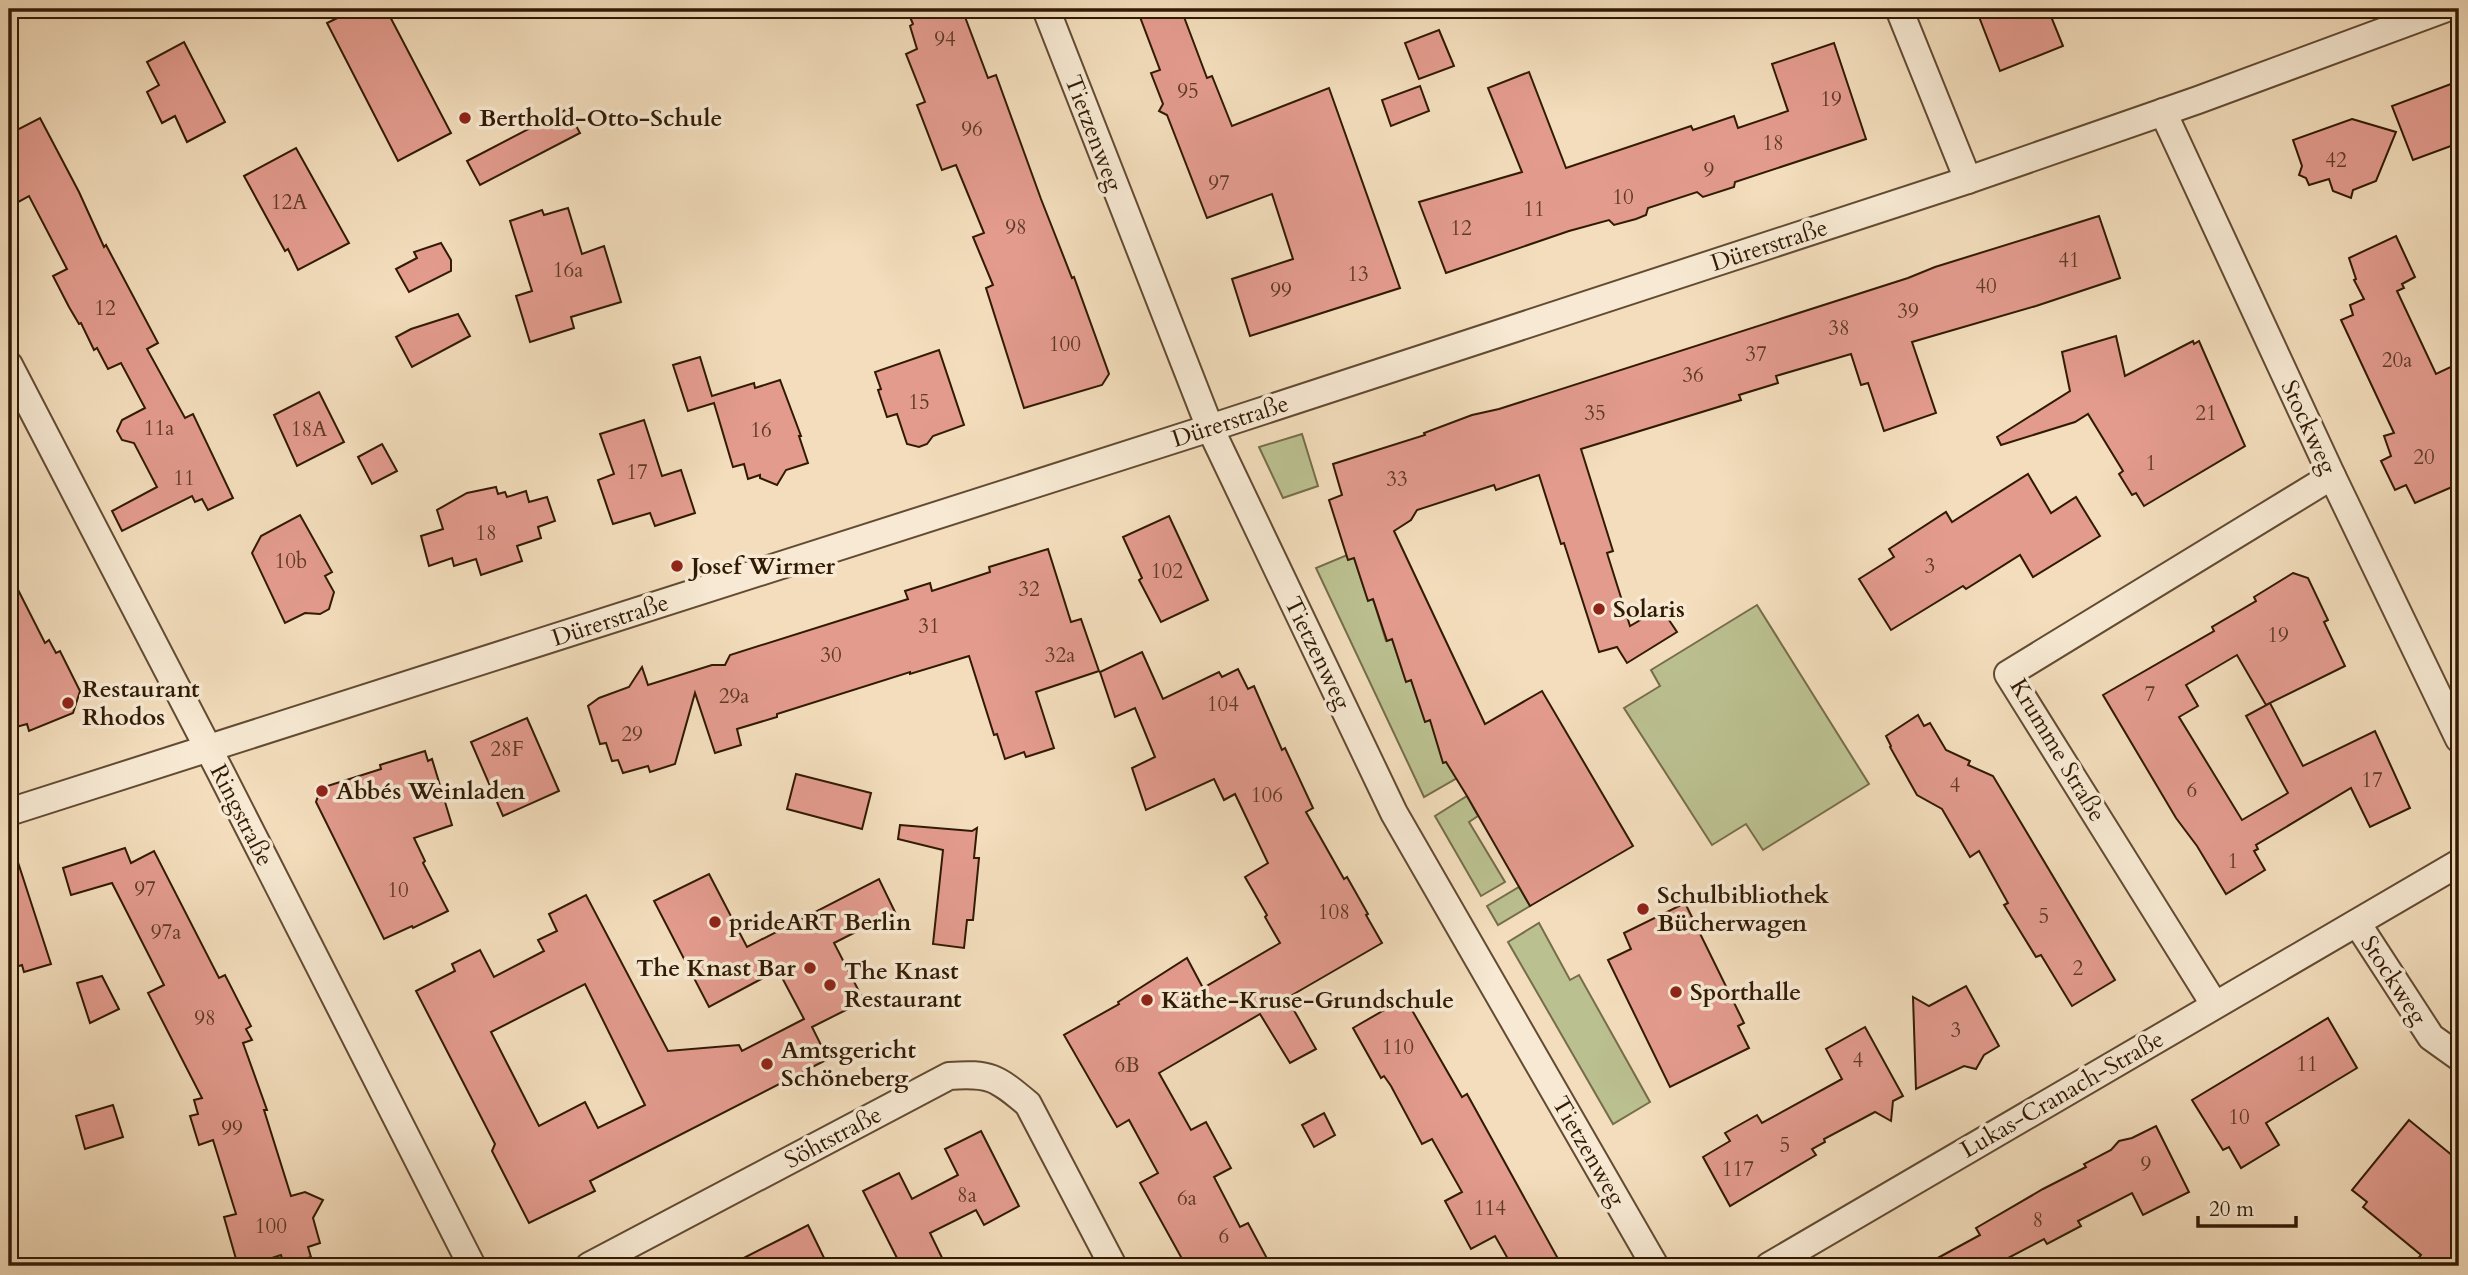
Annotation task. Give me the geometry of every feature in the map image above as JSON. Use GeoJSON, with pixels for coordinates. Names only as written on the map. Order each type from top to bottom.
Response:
{"type":"FeatureCollection","features":[{"type":"Feature","properties":{"kind":"street","name":"Tietzenweg"},"geometry":{"type":"LineString","coordinates":[[1046,9],[1210,428],[1394,813],[1655,1266]]}},
{"type":"Feature","properties":{"kind":"street"},"geometry":{"type":"LineString","coordinates":[[1899,9],[1968,180]]}},
{"type":"Feature","properties":{"kind":"street","name":"Dürerstraße"},"geometry":{"type":"LineString","coordinates":[[9,812],[1210,428],[1968,180],[2444,9]]}},
{"type":"Feature","properties":{"kind":"street","name":"Stockweg"},"geometry":{"type":"LineString","coordinates":[[2163,112],[2332,476],[2459,739]]}},
{"type":"Feature","properties":{"kind":"street","name":"Ringstraße"},"geometry":{"type":"LineString","coordinates":[[9,365],[472,1266]]}},
{"type":"Feature","properties":{"kind":"street","name":"Krumme Straße"},"geometry":{"type":"LineString","coordinates":[[2214,1004],[2008,674],[2332,476]]}},
{"type":"Feature","properties":{"kind":"street","name":"Stockweg"},"geometry":{"type":"LineString","coordinates":[[2459,863],[2357,923],[2431,1037],[2459,1057]]}},
{"type":"Feature","properties":{"kind":"street","name":"Lukas-Cranach-Straße"},"geometry":{"type":"LineString","coordinates":[[1769,1266],[2357,923]]}},
{"type":"Feature","properties":{"kind":"street","name":"Söhtstraße"},"geometry":{"type":"LineString","coordinates":[[589,1266],[949,1076],[979,1074],[1005,1084],[1028,1104],[1112,1266]]}},
{"type":"Feature","properties":{"kind":"green space"},"geometry":{"type":"Polygon","coordinates":[[[1302,434],[1318,486],[1283,498],[1259,447],[1302,434]]]}},
{"type":"Feature","properties":{"kind":"green space"},"geometry":{"type":"Polygon","coordinates":[[[1347,555],[1354,558],[1368,600],[1373,599],[1386,641],[1392,639],[1406,681],[1411,680],[1425,721],[1430,720],[1457,778],[1424,797],[1316,568],[1347,555]]]}},
{"type":"Feature","properties":{"kind":"green space"},"geometry":{"type":"Polygon","coordinates":[[[1757,605],[1869,784],[1763,850],[1746,824],[1712,845],[1624,708],[1660,686],[1651,670],[1757,605]]]}},
{"type":"Feature","properties":{"kind":"green space"},"geometry":{"type":"Polygon","coordinates":[[[1467,796],[1478,816],[1469,822],[1505,882],[1481,896],[1435,816],[1467,796]]]}},
{"type":"Feature","properties":{"kind":"green space"},"geometry":{"type":"Polygon","coordinates":[[[1519,887],[1530,906],[1498,925],[1487,906],[1519,887]]]}},
{"type":"Feature","properties":{"kind":"green space"},"geometry":{"type":"Polygon","coordinates":[[[1539,923],[1570,980],[1579,975],[1650,1102],[1613,1124],[1508,942],[1539,923]]]}},
{"type":"Feature","properties":{"kind":"building"},"geometry":{"type":"Polygon","coordinates":[[[356,9],[386,9],[451,133],[398,161],[327,23],[356,9]]]}},
{"type":"Feature","properties":{"kind":"building"},"geometry":{"type":"Polygon","coordinates":[[[917,9],[962,9],[988,78],[996,75],[1109,374],[1102,385],[1024,408],[986,288],[993,285],[973,237],[984,233],[956,165],[942,170],[917,105],[925,102],[906,54],[917,49],[910,17],[919,14],[917,9]]]}},
{"type":"Feature","properties":{"kind":"building"},"geometry":{"type":"Polygon","coordinates":[[[1137,9],[1181,9],[1207,78],[1212,76],[1232,126],[1329,88],[1400,288],[1250,336],[1232,279],[1293,259],[1272,194],[1207,218],[1167,115],[1159,111],[1163,104],[1151,73],[1160,70],[1137,9]]]}},
{"type":"Feature","properties":{"kind":"building"},"geometry":{"type":"Polygon","coordinates":[[[1976,9],[2048,9],[2063,46],[2000,71],[1976,9]]]}},
{"type":"Feature","properties":{"kind":"building"},"geometry":{"type":"Polygon","coordinates":[[[1439,30],[1454,66],[1419,79],[1405,43],[1439,30]]]}},
{"type":"Feature","properties":{"kind":"building"},"geometry":{"type":"Polygon","coordinates":[[[184,42],[225,122],[187,142],[175,116],[162,123],[147,92],[159,85],[147,62],[184,42]]]}},
{"type":"Feature","properties":{"kind":"building"},"geometry":{"type":"Polygon","coordinates":[[[1834,43],[1866,139],[1735,182],[1734,187],[1703,197],[1697,192],[1648,208],[1646,215],[1636,219],[1614,225],[1609,220],[1569,231],[1446,273],[1419,202],[1522,172],[1488,88],[1529,72],[1566,168],[1691,126],[1693,130],[1734,116],[1738,128],[1788,111],[1772,64],[1834,43]]]}},
{"type":"Feature","properties":{"kind":"building"},"geometry":{"type":"Polygon","coordinates":[[[2459,81],[2459,143],[2413,160],[2392,106],[2459,81]]]}},
{"type":"Feature","properties":{"kind":"building"},"geometry":{"type":"Polygon","coordinates":[[[1420,86],[1429,111],[1391,126],[1382,100],[1420,86]]]}},
{"type":"Feature","properties":{"kind":"building"},"geometry":{"type":"Polygon","coordinates":[[[567,109],[580,133],[480,185],[467,161],[567,109]]]}},
{"type":"Feature","properties":{"kind":"building"},"geometry":{"type":"Polygon","coordinates":[[[40,118],[104,247],[106,245],[158,343],[147,349],[185,418],[193,414],[233,498],[208,510],[202,499],[195,502],[192,496],[122,531],[112,511],[157,487],[134,443],[122,440],[117,431],[122,420],[145,408],[121,363],[108,369],[69,307],[53,276],[67,269],[29,196],[9,207],[9,134],[40,118]]]}},
{"type":"Feature","properties":{"kind":"building"},"geometry":{"type":"Polygon","coordinates":[[[2352,119],[2396,132],[2376,181],[2353,190],[2351,198],[2333,191],[2329,179],[2309,185],[2306,178],[2299,175],[2302,166],[2293,140],[2352,119]]]}},
{"type":"Feature","properties":{"kind":"building"},"geometry":{"type":"Polygon","coordinates":[[[296,148],[349,243],[298,270],[244,176],[296,148]]]}},
{"type":"Feature","properties":{"kind":"building"},"geometry":{"type":"Polygon","coordinates":[[[568,208],[582,254],[604,246],[621,302],[571,317],[574,328],[530,342],[516,296],[532,291],[510,221],[542,210],[544,215],[568,208]]]}},
{"type":"Feature","properties":{"kind":"building"},"geometry":{"type":"Polygon","coordinates":[[[2099,216],[2120,278],[1912,342],[1936,413],[1884,431],[1868,383],[1861,385],[1851,354],[1776,376],[1778,383],[1739,395],[1741,400],[1581,449],[1613,551],[1607,553],[1630,626],[1661,608],[1677,632],[1627,663],[1617,647],[1599,652],[1539,475],[1496,490],[1494,485],[1417,510],[1411,520],[1394,531],[1485,724],[1542,691],[1633,846],[1530,906],[1467,796],[1446,762],[1443,763],[1430,720],[1425,722],[1411,680],[1406,682],[1392,639],[1387,641],[1373,599],[1368,601],[1354,558],[1348,560],[1329,500],[1342,495],[1333,464],[1425,435],[1424,433],[1472,415],[1499,409],[2099,216]]]}},
{"type":"Feature","properties":{"kind":"building"},"geometry":{"type":"Polygon","coordinates":[[[2396,236],[2415,277],[2402,284],[2404,288],[2397,291],[2436,374],[2459,363],[2459,484],[2415,503],[2406,485],[2395,490],[2381,461],[2391,456],[2384,436],[2394,433],[2341,320],[2353,315],[2350,305],[2364,299],[2354,280],[2356,279],[2349,258],[2396,236]]]}},
{"type":"Feature","properties":{"kind":"building"},"geometry":{"type":"Polygon","coordinates":[[[441,243],[451,260],[451,271],[409,292],[396,269],[417,258],[414,252],[441,243]]]}},
{"type":"Feature","properties":{"kind":"building"},"geometry":{"type":"Polygon","coordinates":[[[458,314],[470,336],[412,367],[396,337],[411,329],[458,314]]]}},
{"type":"Feature","properties":{"kind":"building"},"geometry":{"type":"Polygon","coordinates":[[[2116,336],[2125,376],[2193,341],[2194,344],[2199,341],[2245,446],[2144,506],[2136,493],[2132,495],[2119,474],[2123,471],[2088,414],[2075,422],[2001,445],[1997,437],[2070,391],[2062,352],[2116,336]]]}},
{"type":"Feature","properties":{"kind":"building"},"geometry":{"type":"Polygon","coordinates":[[[939,350],[964,425],[933,436],[927,444],[919,447],[907,444],[897,414],[887,417],[875,372],[939,350]]]}},
{"type":"Feature","properties":{"kind":"building"},"geometry":{"type":"Polygon","coordinates":[[[700,357],[712,396],[754,383],[755,388],[780,380],[808,463],[786,470],[777,485],[760,478],[760,475],[748,479],[744,464],[733,467],[714,403],[688,411],[673,365],[700,357]]]}},
{"type":"Feature","properties":{"kind":"building"},"geometry":{"type":"Polygon","coordinates":[[[319,392],[344,442],[297,466],[274,415],[319,392]]]}},
{"type":"Feature","properties":{"kind":"building"},"geometry":{"type":"Polygon","coordinates":[[[644,420],[662,476],[681,470],[695,513],[655,526],[650,513],[613,524],[598,480],[614,474],[600,434],[644,420]]]}},
{"type":"Feature","properties":{"kind":"building"},"geometry":{"type":"Polygon","coordinates":[[[382,444],[397,471],[372,484],[358,457],[382,444]]]}},
{"type":"Feature","properties":{"kind":"building"},"geometry":{"type":"Polygon","coordinates":[[[2028,474],[2051,513],[2076,497],[2100,536],[2033,577],[2020,555],[1966,589],[1963,586],[1891,630],[1859,579],[1894,557],[1889,549],[1946,512],[1952,522],[2028,474]]]}},
{"type":"Feature","properties":{"kind":"building"},"geometry":{"type":"Polygon","coordinates":[[[496,487],[498,494],[505,492],[507,497],[526,491],[529,502],[547,497],[555,521],[538,527],[541,538],[517,546],[522,561],[481,575],[476,559],[454,566],[452,558],[429,566],[421,536],[443,529],[437,510],[467,493],[496,487]]]}},
{"type":"Feature","properties":{"kind":"building"},"geometry":{"type":"Polygon","coordinates":[[[300,515],[332,572],[325,576],[334,592],[329,609],[320,614],[305,613],[285,623],[252,553],[261,536],[300,515]]]}},
{"type":"Feature","properties":{"kind":"building"},"geometry":{"type":"Polygon","coordinates":[[[1169,516],[1208,600],[1161,622],[1139,580],[1142,578],[1123,537],[1169,516]]]}},
{"type":"Feature","properties":{"kind":"building"},"geometry":{"type":"Polygon","coordinates":[[[1048,549],[1071,622],[1081,619],[1099,671],[1036,692],[1054,748],[1026,757],[1024,752],[1005,759],[997,734],[994,735],[969,656],[910,672],[737,729],[741,745],[715,753],[695,693],[675,764],[650,772],[648,766],[623,773],[618,760],[612,761],[606,743],[600,744],[588,706],[599,698],[629,687],[642,667],[648,685],[712,665],[725,665],[730,655],[908,599],[905,591],[930,583],[932,591],[990,572],[989,567],[1048,549]]]}},
{"type":"Feature","properties":{"kind":"building"},"geometry":{"type":"Polygon","coordinates":[[[9,572],[45,643],[49,640],[56,653],[60,651],[80,691],[73,713],[29,731],[27,724],[9,729],[9,572]]]}},
{"type":"Feature","properties":{"kind":"building"},"geometry":{"type":"Polygon","coordinates":[[[2293,573],[2308,578],[2328,620],[2324,622],[2345,666],[2270,703],[2303,766],[2375,731],[2410,808],[2370,827],[2351,788],[2256,845],[2258,849],[2254,851],[2265,870],[2226,894],[2197,846],[2176,818],[2103,695],[2214,631],[2212,627],[2256,601],[2254,597],[2293,573]],[[2237,655],[2186,685],[2198,706],[2179,717],[2242,820],[2288,793],[2246,716],[2266,705],[2237,655]]]}},
{"type":"Feature","properties":{"kind":"building"},"geometry":{"type":"Polygon","coordinates":[[[1142,652],[1163,699],[1219,672],[1222,677],[1238,669],[1248,689],[1254,686],[1282,750],[1285,748],[1313,808],[1306,812],[1344,879],[1347,877],[1382,943],[1287,998],[1316,1049],[1290,1063],[1260,1014],[1159,1073],[1191,1130],[1206,1122],[1231,1168],[1214,1177],[1240,1227],[1248,1223],[1271,1266],[1186,1266],[1140,1183],[1158,1173],[1129,1120],[1117,1127],[1064,1035],[1119,1004],[1118,1002],[1187,958],[1203,988],[1280,943],[1245,877],[1268,863],[1235,794],[1224,800],[1214,779],[1146,810],[1132,768],[1155,757],[1135,708],[1115,717],[1100,672],[1142,652]]]}},
{"type":"Feature","properties":{"kind":"building"},"geometry":{"type":"Polygon","coordinates":[[[1918,715],[1924,726],[1930,723],[1946,750],[1970,761],[1968,765],[1993,776],[2115,980],[2072,1006],[2041,955],[2036,957],[2004,905],[2008,903],[1979,851],[1970,857],[1942,809],[1917,795],[1890,747],[1886,736],[1918,715]]]}},
{"type":"Feature","properties":{"kind":"building"},"geometry":{"type":"Polygon","coordinates":[[[527,718],[559,791],[503,816],[471,742],[527,718]]]}},
{"type":"Feature","properties":{"kind":"building"},"geometry":{"type":"Polygon","coordinates":[[[425,751],[428,761],[432,759],[452,825],[414,838],[425,861],[423,863],[448,911],[384,939],[316,802],[321,788],[381,769],[380,765],[425,751]]]}},
{"type":"Feature","properties":{"kind":"building"},"geometry":{"type":"Polygon","coordinates":[[[796,774],[871,793],[862,829],[787,809],[796,774]]]}},
{"type":"Feature","properties":{"kind":"building"},"geometry":{"type":"Polygon","coordinates":[[[900,825],[972,831],[977,828],[974,858],[979,858],[973,920],[967,920],[964,948],[933,944],[943,850],[898,839],[900,825]]]}},
{"type":"Feature","properties":{"kind":"building"},"geometry":{"type":"Polygon","coordinates":[[[125,848],[131,863],[154,851],[219,978],[225,975],[251,1026],[246,1029],[252,1040],[243,1043],[267,1110],[264,1110],[291,1196],[305,1192],[323,1200],[313,1218],[320,1243],[308,1247],[311,1257],[284,1265],[281,1255],[247,1266],[238,1266],[224,1217],[236,1214],[213,1140],[199,1145],[190,1116],[198,1114],[194,1100],[202,1098],[148,993],[164,985],[112,883],[71,895],[63,868],[125,848]]]}},
{"type":"Feature","properties":{"kind":"building"},"geometry":{"type":"Polygon","coordinates":[[[14,850],[51,964],[24,972],[22,965],[9,969],[9,851],[14,850]]]}},
{"type":"Feature","properties":{"kind":"building","name":"Amtsgericht Schöneberg"},"geometry":{"type":"Polygon","coordinates":[[[709,874],[747,947],[879,879],[895,912],[834,943],[864,1001],[812,1027],[828,1059],[590,1181],[595,1191],[529,1223],[492,1151],[495,1144],[416,991],[455,971],[452,964],[480,950],[494,977],[544,951],[538,940],[557,931],[549,914],[586,895],[668,1051],[739,1045],[742,1051],[804,1019],[778,970],[709,1007],[654,901],[709,874]],[[585,984],[491,1032],[539,1126],[585,1102],[598,1128],[645,1105],[585,984]]]}},
{"type":"Feature","properties":{"kind":"building","name":"Sporthalle"},"geometry":{"type":"Polygon","coordinates":[[[1685,903],[1744,1023],[1738,1026],[1749,1048],[1670,1087],[1608,960],[1631,949],[1624,933],[1685,903]]]}},
{"type":"Feature","properties":{"kind":"building"},"geometry":{"type":"Polygon","coordinates":[[[102,976],[119,1009],[90,1023],[77,983],[102,976]]]}},
{"type":"Feature","properties":{"kind":"building"},"geometry":{"type":"Polygon","coordinates":[[[1966,986],[1999,1046],[1984,1055],[1976,1069],[1964,1066],[1916,1089],[1913,997],[1929,1006],[1966,986]]]}},
{"type":"Feature","properties":{"kind":"building"},"geometry":{"type":"Polygon","coordinates":[[[1405,998],[1462,1097],[1467,1094],[1562,1266],[1512,1266],[1495,1236],[1471,1249],[1445,1201],[1462,1192],[1432,1139],[1422,1144],[1391,1086],[1384,1076],[1381,1078],[1353,1028],[1405,998]]]}},
{"type":"Feature","properties":{"kind":"building"},"geometry":{"type":"Polygon","coordinates":[[[2328,1018],[2357,1068],[2266,1123],[2279,1145],[2241,1168],[2229,1147],[2223,1150],[2192,1100],[2328,1018]]]}},
{"type":"Feature","properties":{"kind":"building"},"geometry":{"type":"Polygon","coordinates":[[[1865,1027],[1903,1096],[1893,1101],[1891,1121],[1875,1112],[1824,1139],[1825,1142],[1812,1149],[1816,1155],[1730,1206],[1703,1157],[1730,1141],[1725,1133],[1757,1115],[1762,1123],[1842,1079],[1826,1049],[1865,1027]]]}},
{"type":"Feature","properties":{"kind":"building"},"geometry":{"type":"Polygon","coordinates":[[[113,1105],[123,1137],[85,1149],[76,1116],[113,1105]]]}},
{"type":"Feature","properties":{"kind":"building"},"geometry":{"type":"Polygon","coordinates":[[[1324,1113],[1335,1135],[1314,1147],[1302,1125],[1324,1113]]]}},
{"type":"Feature","properties":{"kind":"building"},"geometry":{"type":"Polygon","coordinates":[[[2409,1120],[2459,1161],[2459,1266],[2412,1266],[2421,1255],[2363,1207],[2367,1202],[2352,1190],[2409,1120]]]}},
{"type":"Feature","properties":{"kind":"building"},"geometry":{"type":"Polygon","coordinates":[[[2156,1126],[2189,1192],[2143,1215],[2132,1193],[2078,1221],[2081,1226],[2047,1244],[2044,1239],[1993,1266],[1923,1266],[1980,1235],[1976,1228],[2086,1167],[2084,1164],[2111,1150],[2119,1141],[2132,1138],[2156,1126]]]}},
{"type":"Feature","properties":{"kind":"building"},"geometry":{"type":"Polygon","coordinates":[[[981,1131],[1019,1206],[984,1225],[976,1210],[930,1233],[946,1266],[901,1266],[863,1191],[899,1173],[912,1199],[958,1175],[945,1149],[981,1131]]]}},
{"type":"Feature","properties":{"kind":"building"},"geometry":{"type":"Polygon","coordinates":[[[808,1225],[828,1266],[728,1266],[787,1236],[808,1225]]]}},
{"type":"Feature","properties":{"kind":"place","name":"Berthold-Otto-Schule"},"geometry":{"type":"Point","coordinates":[465,118]}},
{"type":"Feature","properties":{"kind":"place","name":"Josef Wirmer"},"geometry":{"type":"Point","coordinates":[677,566]}},
{"type":"Feature","properties":{"kind":"place","name":"Solaris"},"geometry":{"type":"Point","coordinates":[1599,609]}},
{"type":"Feature","properties":{"kind":"place","name":"Restaurant Rhodos"},"geometry":{"type":"Point","coordinates":[68,703]}},
{"type":"Feature","properties":{"kind":"place","name":"Abbés Weinladen"},"geometry":{"type":"Point","coordinates":[322,791]}},
{"type":"Feature","properties":{"kind":"place","name":"Schulbibliothek Bücherwagen"},"geometry":{"type":"Point","coordinates":[1643,909]}},
{"type":"Feature","properties":{"kind":"place","name":"prideART Berlin"},"geometry":{"type":"Point","coordinates":[715,922]}},
{"type":"Feature","properties":{"kind":"place","name":"The Knast Bar"},"geometry":{"type":"Point","coordinates":[810,968]}},
{"type":"Feature","properties":{"kind":"place","name":"The Knast Restaurant"},"geometry":{"type":"Point","coordinates":[830,985]}},
{"type":"Feature","properties":{"kind":"place","name":"Sporthalle"},"geometry":{"type":"Point","coordinates":[1676,992]}},
{"type":"Feature","properties":{"kind":"place","name":"Käthe-Kruse-Grundschule"},"geometry":{"type":"Point","coordinates":[1147,1000]}},
{"type":"Feature","properties":{"kind":"place","name":"Amtsgericht Schöneberg"},"geometry":{"type":"Point","coordinates":[767,1064]}}]}
